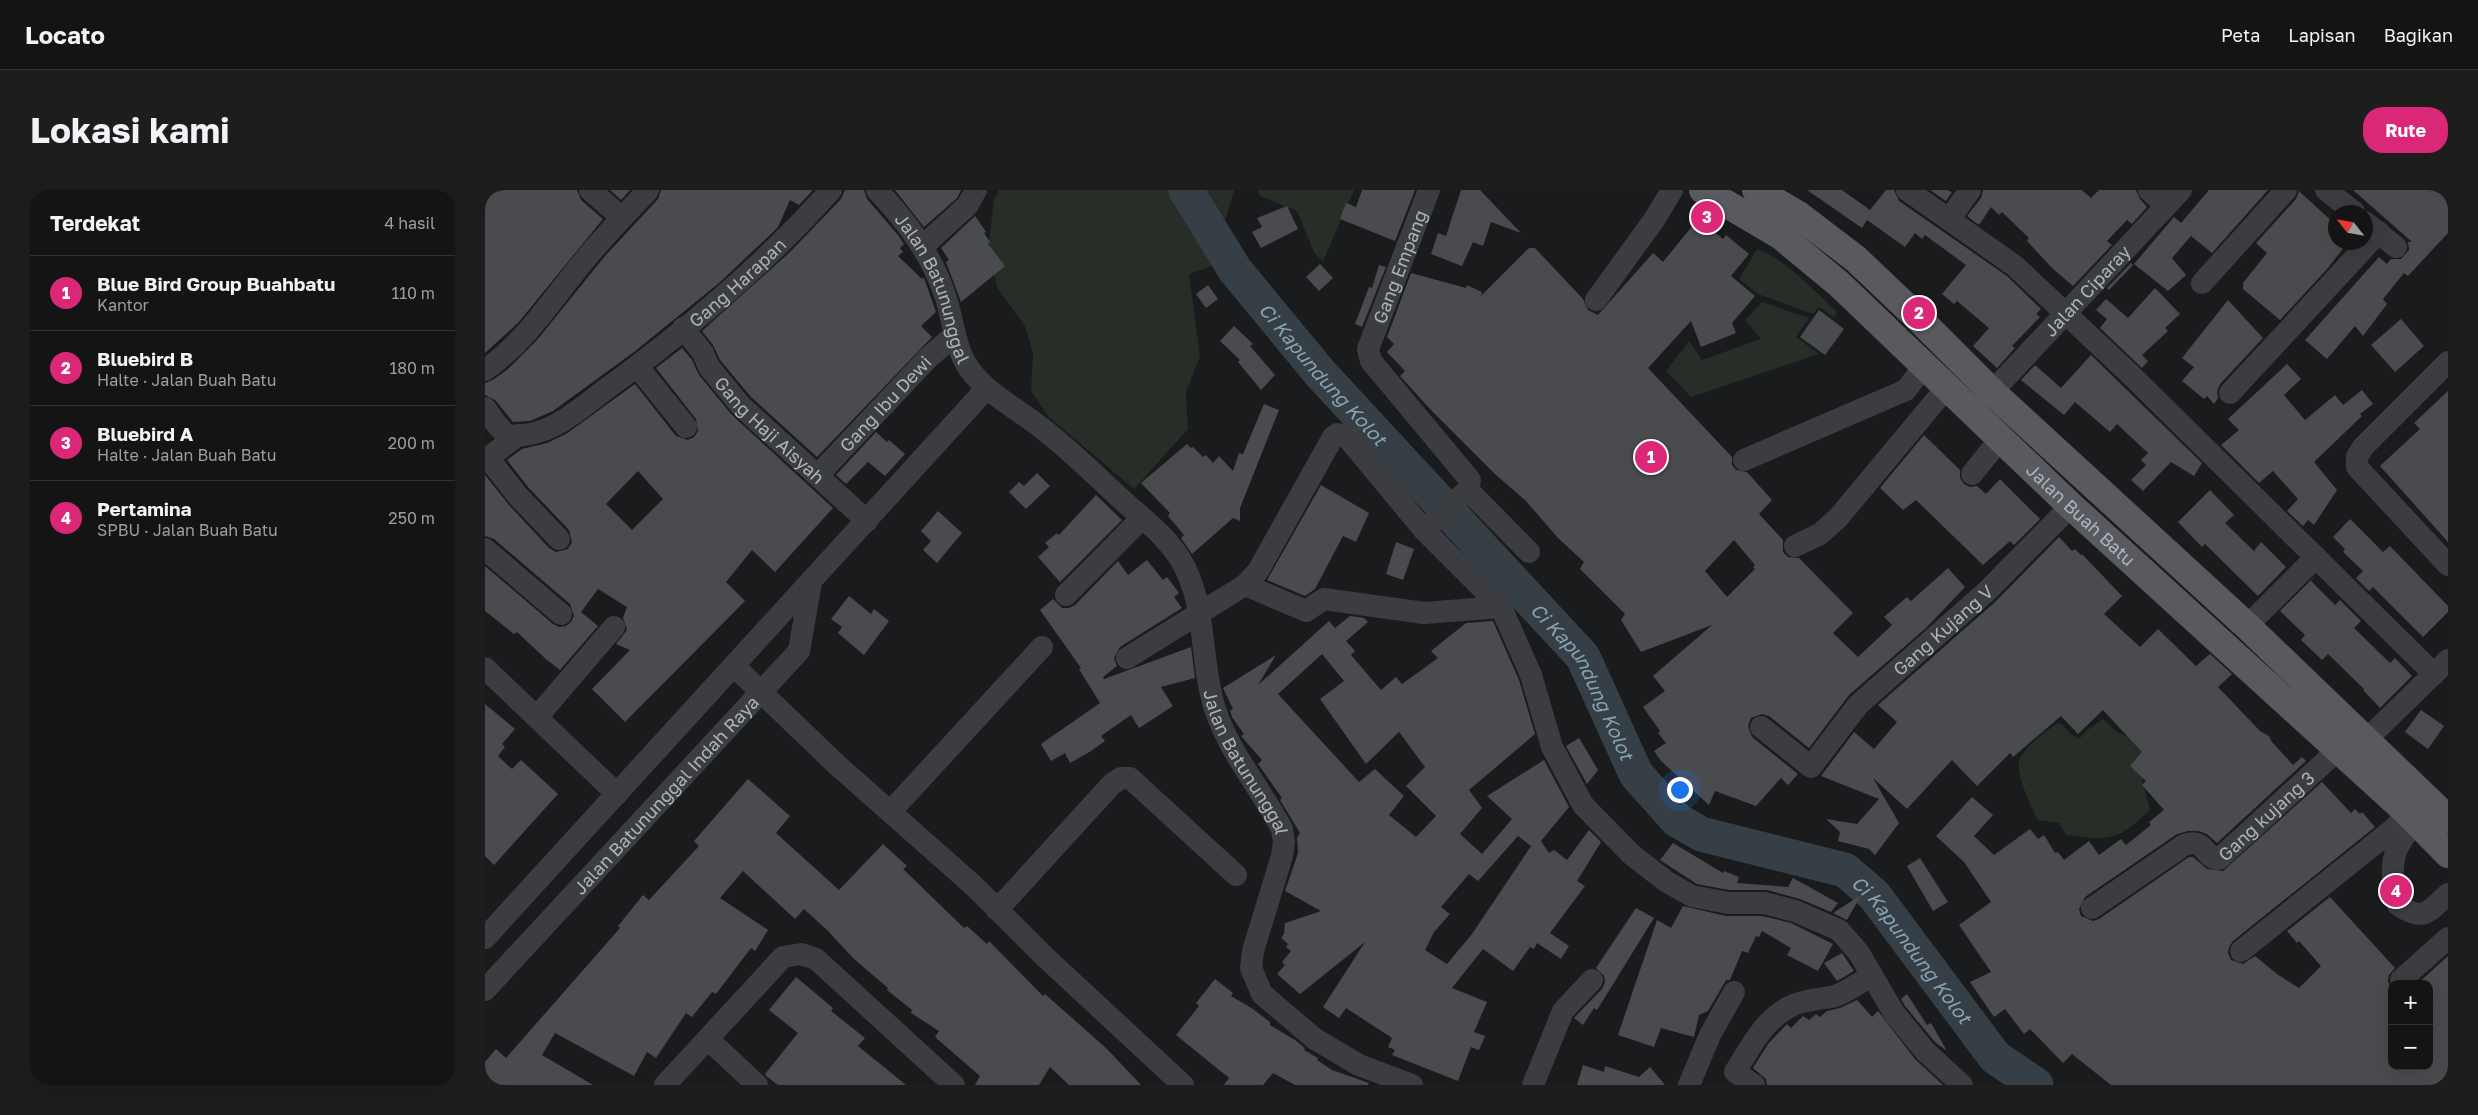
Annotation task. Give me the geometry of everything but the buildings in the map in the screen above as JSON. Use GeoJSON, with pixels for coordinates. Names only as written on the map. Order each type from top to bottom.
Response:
{"type":"FeatureCollection","features":[{"type":"Feature","properties":{"kind":"main road","name":"Jalan Buah Batu"},"geometry":{"type":"LineString","coordinates":[[1703,190],[1781,236],[1839,284],[2071,506],[2339,749],[2412,817],[2448,854]]}},
{"type":"Feature","properties":{"kind":"main road","name":"Jalan Buah Batu"},"geometry":{"type":"LineString","coordinates":[[1756,190],[1797,214],[1856,259],[1992,392],[2247,626],[2448,819]]}},
{"type":"Feature","properties":{"kind":"street"},"geometry":{"type":"LineString","coordinates":[[590,190],[622,218]]}},
{"type":"Feature","properties":{"kind":"street"},"geometry":{"type":"LineString","coordinates":[[485,370],[516,343],[534,324],[588,256],[648,190]]}},
{"type":"Feature","properties":{"kind":"street","name":"Gang Harapan"},"geometry":{"type":"LineString","coordinates":[[512,435],[551,428],[637,366],[733,289],[796,228],[831,190]]}},
{"type":"Feature","properties":{"kind":"street","name":"Jalan Batununggal"},"geometry":{"type":"LineString","coordinates":[[877,190],[903,218],[923,246],[946,298],[955,336],[963,358],[973,374],[987,388],[1065,445],[1160,533],[1179,558],[1190,582],[1200,612],[1212,697],[1230,742],[1282,829],[1284,842],[1282,856],[1253,952],[1251,968],[1262,994],[1315,1039],[1359,1065],[1412,1085]]}},
{"type":"Feature","properties":{"kind":"street"},"geometry":{"type":"LineString","coordinates":[[923,246],[967,206],[976,190]]}},
{"type":"Feature","properties":{"kind":"street","name":"Gang Empang"},"geometry":{"type":"LineString","coordinates":[[1429,190],[1369,343],[1368,354],[1371,361],[1470,480],[1464,493]]}},
{"type":"Feature","properties":{"kind":"street"},"geometry":{"type":"LineString","coordinates":[[1597,300],[1654,220],[1672,190]]}},
{"type":"Feature","properties":{"kind":"street"},"geometry":{"type":"LineString","coordinates":[[1907,190],[2007,259],[2066,313],[2316,557],[2441,667],[2365,741]]}},
{"type":"Feature","properties":{"kind":"street"},"geometry":{"type":"LineString","coordinates":[[1949,218],[1970,190]]}},
{"type":"Feature","properties":{"kind":"street"},"geometry":{"type":"LineString","coordinates":[[2149,190],[2174,198]]}},
{"type":"Feature","properties":{"kind":"street"},"geometry":{"type":"LineString","coordinates":[[2202,283],[2285,190]]}},
{"type":"Feature","properties":{"kind":"street"},"geometry":{"type":"LineString","coordinates":[[2326,190],[2345,205]]}},
{"type":"Feature","properties":{"kind":"street","name":"Jalan Ciparay"},"geometry":{"type":"LineString","coordinates":[[1992,392],[2174,198]]}},
{"type":"Feature","properties":{"kind":"street"},"geometry":{"type":"LineString","coordinates":[[2373,228],[2396,247]]}},
{"type":"Feature","properties":{"kind":"street"},"geometry":{"type":"LineString","coordinates":[[2230,394],[2352,250]]}},
{"type":"Feature","properties":{"kind":"street","name":"Gang Haji Aisyah"},"geometry":{"type":"LineString","coordinates":[[683,328],[703,353],[709,367],[741,406],[867,521]]}},
{"type":"Feature","properties":{"kind":"street","name":"Gang Ibu Dewi"},"geometry":{"type":"LineString","coordinates":[[818,475],[929,357],[955,336]]}},
{"type":"Feature","properties":{"kind":"street"},"geometry":{"type":"LineString","coordinates":[[2448,362],[2363,447],[2357,457],[2357,467],[2448,565]]}},
{"type":"Feature","properties":{"kind":"street"},"geometry":{"type":"LineString","coordinates":[[637,366],[686,428]]}},
{"type":"Feature","properties":{"kind":"street"},"geometry":{"type":"LineString","coordinates":[[1743,460],[1906,390],[1924,366]]}},
{"type":"Feature","properties":{"kind":"street"},"geometry":{"type":"LineString","coordinates":[[1795,546],[1821,534],[1838,518],[1947,387]]}},
{"type":"Feature","properties":{"kind":"street","name":"Jalan Batununggal Indah Raya"},"geometry":{"type":"LineString","coordinates":[[485,938],[987,388]]}},
{"type":"Feature","properties":{"kind":"street"},"geometry":{"type":"LineString","coordinates":[[485,408],[512,435],[488,458],[518,496],[559,539]]}},
{"type":"Feature","properties":{"kind":"street"},"geometry":{"type":"LineString","coordinates":[[1127,658],[1245,585],[1257,571],[1333,437],[1337,434],[1346,436],[1424,530],[1493,599],[1531,675],[1552,747],[1583,806],[1632,854],[1667,882],[1692,896],[1728,902],[1764,903],[1795,911],[1839,930],[1859,953],[1894,1013],[1925,1051],[1962,1085]]}},
{"type":"Feature","properties":{"kind":"street"},"geometry":{"type":"LineString","coordinates":[[1971,474],[2001,438]]}},
{"type":"Feature","properties":{"kind":"street"},"geometry":{"type":"LineString","coordinates":[[1424,530],[1464,493],[1529,552]]}},
{"type":"Feature","properties":{"kind":"street","name":"Gang Kujang V"},"geometry":{"type":"LineString","coordinates":[[1761,727],[1808,766],[1811,766],[1858,705],[1986,592],[2071,506]]}},
{"type":"Feature","properties":{"kind":"street"},"geometry":{"type":"LineString","coordinates":[[1066,595],[1142,518]]}},
{"type":"Feature","properties":{"kind":"street"},"geometry":{"type":"LineString","coordinates":[[485,549],[561,614]]}},
{"type":"Feature","properties":{"kind":"street"},"geometry":{"type":"LineString","coordinates":[[2247,626],[2316,557]]}},
{"type":"Feature","properties":{"kind":"street","name":"Jalan Batununggal Indah Raya"},"geometry":{"type":"LineString","coordinates":[[485,990],[799,651],[811,582]]}},
{"type":"Feature","properties":{"kind":"street"},"geometry":{"type":"LineString","coordinates":[[1245,585],[1306,610],[1324,599],[1424,613],[1493,599]]}},
{"type":"Feature","properties":{"kind":"street"},"geometry":{"type":"LineString","coordinates":[[537,717],[614,627]]}},
{"type":"Feature","properties":{"kind":"street"},"geometry":{"type":"LineString","coordinates":[[891,811],[1042,648]]}},
{"type":"Feature","properties":{"kind":"street"},"geometry":{"type":"LineString","coordinates":[[734,666],[836,764],[891,811],[1183,1085]]}},
{"type":"Feature","properties":{"kind":"street"},"geometry":{"type":"LineString","coordinates":[[485,668],[617,794]]}},
{"type":"Feature","properties":{"kind":"street","name":"Gang kujang 3"},"geometry":{"type":"LineString","coordinates":[[2092,908],[2184,845],[2194,843],[2201,845],[2213,858],[2219,859],[2339,749]]}},
{"type":"Feature","properties":{"kind":"street"},"geometry":{"type":"LineString","coordinates":[[997,910],[1112,784],[1121,778],[1130,778],[1236,876]]}},
{"type":"Feature","properties":{"kind":"street"},"geometry":{"type":"LineString","coordinates":[[2393,879],[2391,864],[2394,853],[2412,817]]}},
{"type":"Feature","properties":{"kind":"street"},"geometry":{"type":"LineString","coordinates":[[2241,951],[2392,830],[2412,817]]}},
{"type":"Feature","properties":{"kind":"street"},"geometry":{"type":"LineString","coordinates":[[2398,906],[2413,915],[2425,915],[2448,894]]}},
{"type":"Feature","properties":{"kind":"street"},"geometry":{"type":"LineString","coordinates":[[2401,980],[2448,938]]}},
{"type":"Feature","properties":{"kind":"street"},"geometry":{"type":"LineString","coordinates":[[665,1085],[783,957],[801,954],[816,959],[954,1085]]}},
{"type":"Feature","properties":{"kind":"street"},"geometry":{"type":"LineString","coordinates":[[1689,1085],[1718,1062],[1759,1034],[1773,1019],[1790,1007],[1809,1000],[1837,995],[1872,975]]}},
{"type":"Feature","properties":{"kind":"street"},"geometry":{"type":"LineString","coordinates":[[1533,1085],[1563,1011],[1592,980]]}},
{"type":"Feature","properties":{"kind":"street"},"geometry":{"type":"LineString","coordinates":[[1718,1062],[1734,992]]}},
{"type":"Feature","properties":{"kind":"street"},"geometry":{"type":"LineString","coordinates":[[708,1039],[757,1085]]}},
{"type":"Feature","properties":{"kind":"street"},"geometry":{"type":"LineString","coordinates":[[1718,1062],[1754,1085]]}},
{"type":"Feature","properties":{"kind":"shaded area"},"geometry":{"type":"Polygon","coordinates":[[[999,190],[1234,190],[1212,266],[1189,274],[1200,356],[1186,392],[1188,429],[1134,489],[1049,417],[1031,391],[1033,353],[1025,326],[998,289],[988,251],[994,199],[999,190]]]}},
{"type":"Feature","properties":{"kind":"shaded area"},"geometry":{"type":"Polygon","coordinates":[[[1257,190],[1354,190],[1323,261],[1315,254],[1297,211],[1260,196],[1257,190]]]}},
{"type":"Feature","properties":{"kind":"shaded area"},"geometry":{"type":"Polygon","coordinates":[[[1757,249],[1790,268],[1837,312],[1836,316],[1833,317],[1819,307],[1813,314],[1758,294],[1739,279],[1757,249]]]}},
{"type":"Feature","properties":{"kind":"shaded area"},"geometry":{"type":"Polygon","coordinates":[[[1762,302],[1809,318],[1796,337],[1819,354],[1691,397],[1666,371],[1689,341],[1702,360],[1761,339],[1745,320],[1762,302]]]}},
{"type":"Feature","properties":{"kind":"shaded area"},"geometry":{"type":"Polygon","coordinates":[[[2103,719],[2116,731],[2140,744],[2150,769],[2142,780],[2150,810],[2130,828],[2113,836],[2093,838],[2066,835],[2059,823],[2038,820],[2022,783],[2019,761],[2030,746],[2058,723],[2079,739],[2103,719]]]}},
{"type":"Feature","properties":{"kind":"waterway","name":"Ci Kapundung Kolot"},"geometry":{"type":"LineString","coordinates":[[1186,190],[1235,270],[1320,373],[1583,657],[1636,774],[1677,820],[1701,834],[1845,870],[1874,895],[1995,1057],[2036,1085]]}},
{"type":"Feature","properties":{"kind":"place","name":"Bluebird A"},"geometry":{"type":"Point","coordinates":[1707,217]}},
{"type":"Feature","properties":{"kind":"place","name":"Bluebird B"},"geometry":{"type":"Point","coordinates":[1919,313]}},
{"type":"Feature","properties":{"kind":"place","name":"Blue Bird Group Buahbatu"},"geometry":{"type":"Point","coordinates":[1651,457]}},
{"type":"Feature","properties":{"kind":"place","name":"Pertamina"},"geometry":{"type":"Point","coordinates":[2396,891]}}]}
